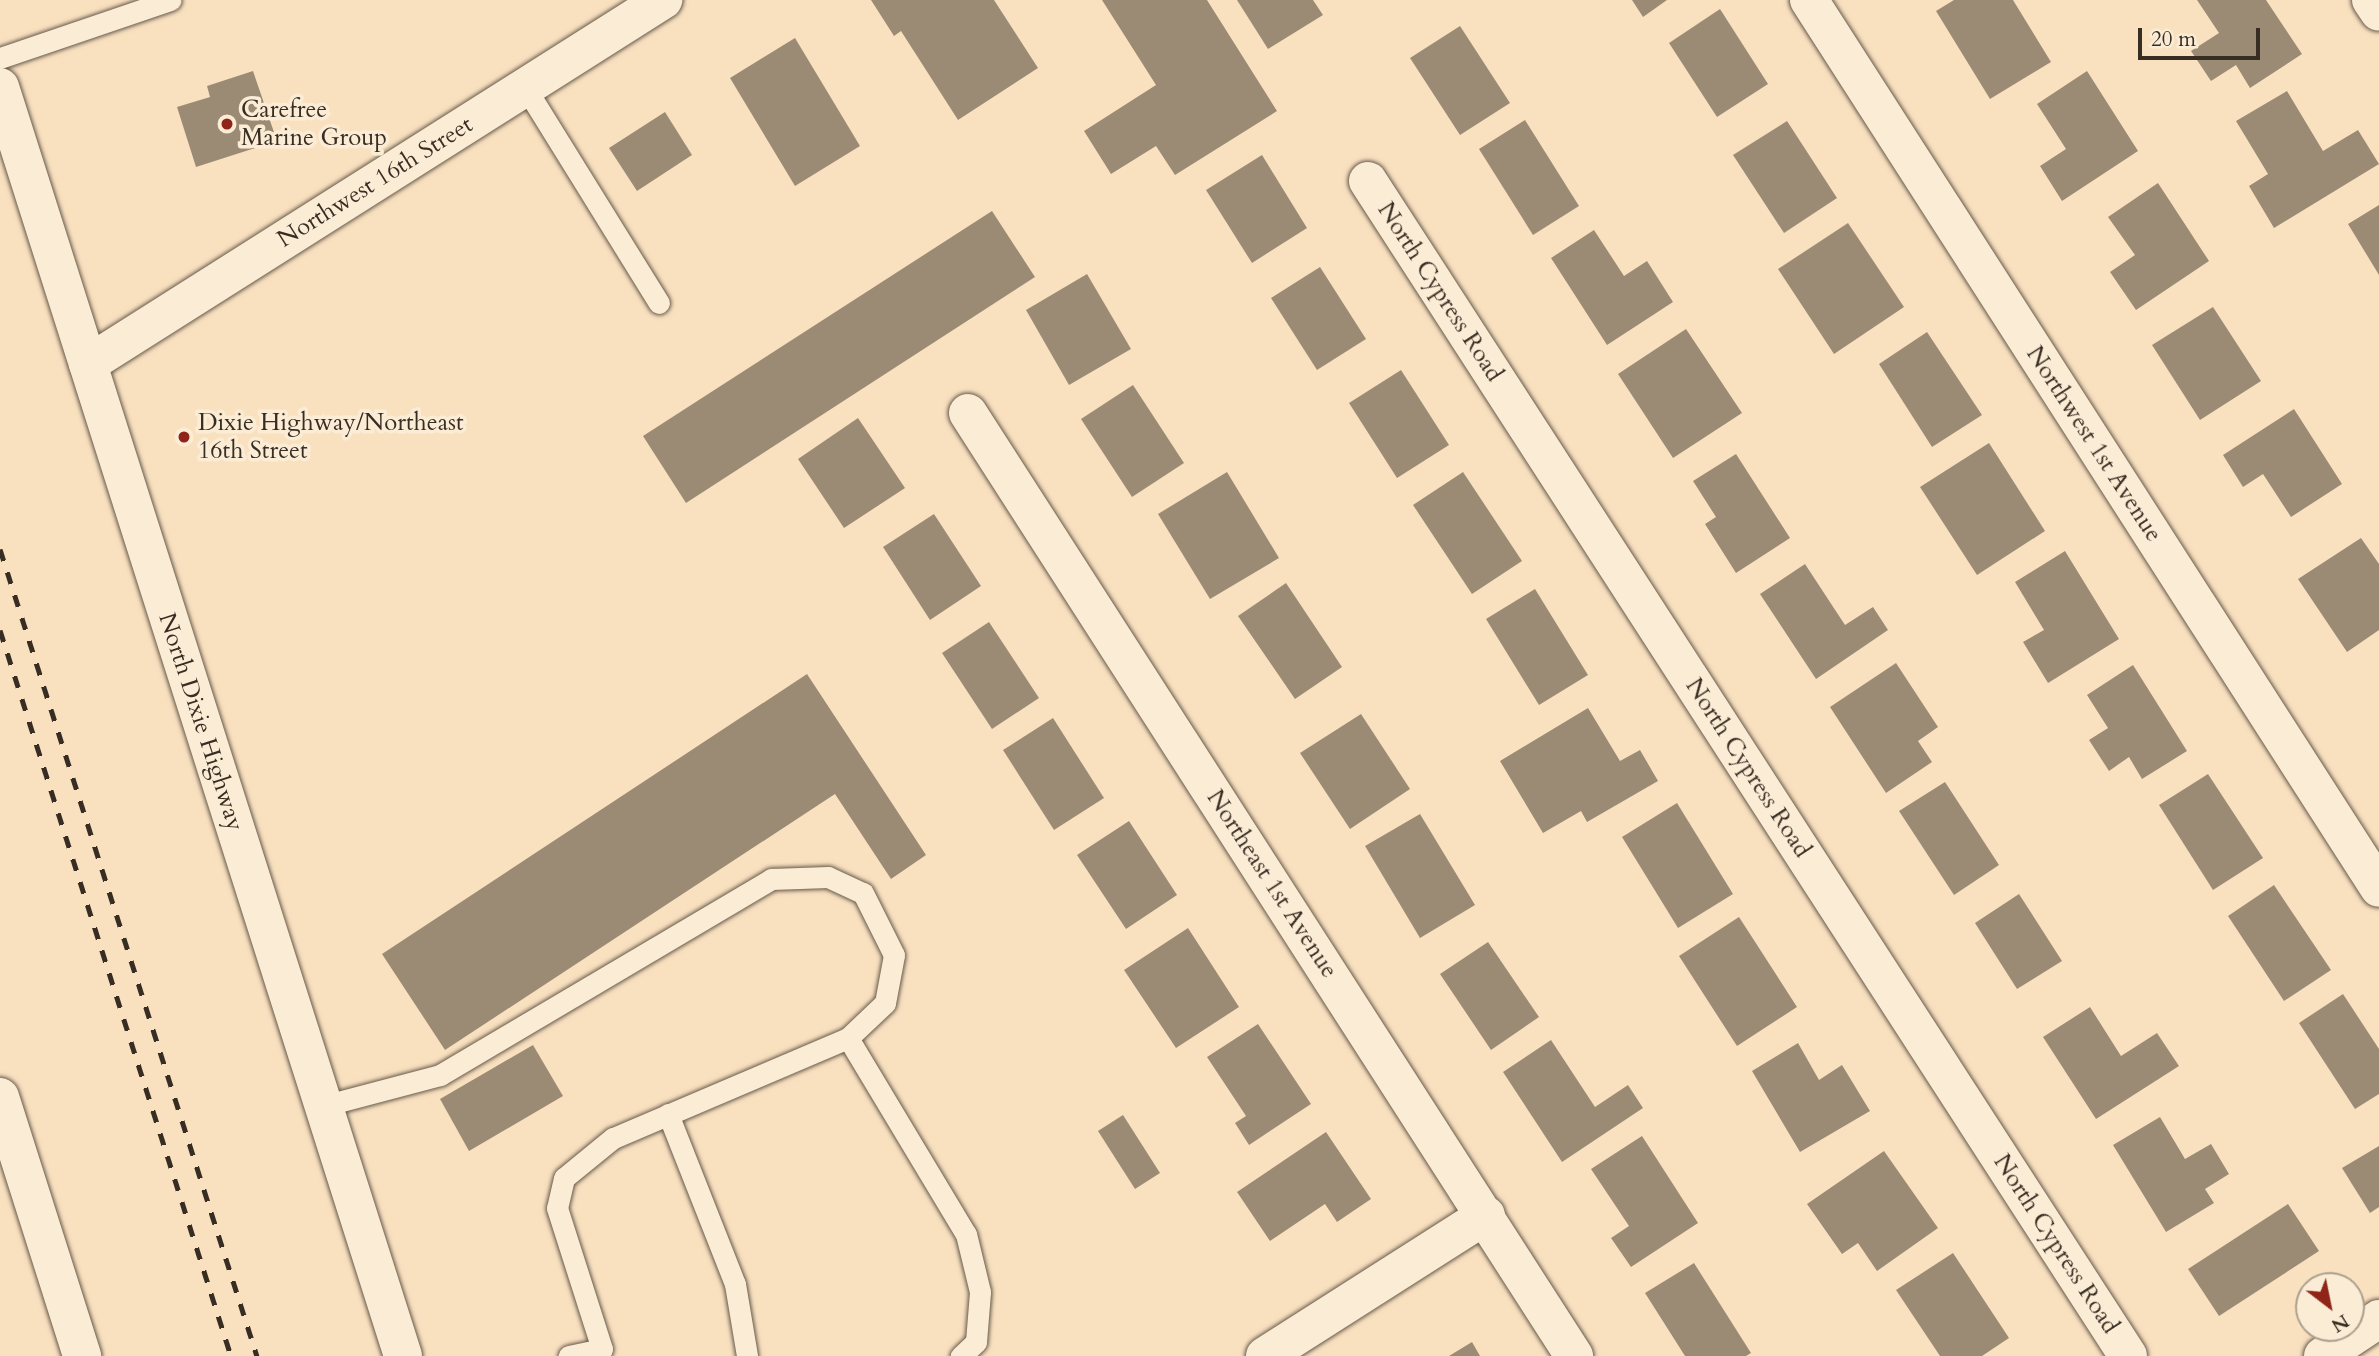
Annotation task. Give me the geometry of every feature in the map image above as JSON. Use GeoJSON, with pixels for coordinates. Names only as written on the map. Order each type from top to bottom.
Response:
{"type":"FeatureCollection","features":[{"type":"Feature","properties":{"kind":"street","name":"Northwest 16th Street"},"geometry":{"type":"LineString","coordinates":[[88,364],[663,0]]}},
{"type":"Feature","properties":{"kind":"street","name":"Northwest 1st Avenue"},"geometry":{"type":"LineString","coordinates":[[1809,0],[2379,888]]}},
{"type":"Feature","properties":{"kind":"street"},"geometry":{"type":"LineString","coordinates":[[2371,0],[2379,12]]}},
{"type":"Feature","properties":{"kind":"street","name":"North Dixie Highway"},"geometry":{"type":"LineString","coordinates":[[0,87],[403,1356]]}},
{"type":"Feature","properties":{"kind":"street","name":"North Cypress Road"},"geometry":{"type":"LineString","coordinates":[[1368,181],[2128,1356]]}},
{"type":"Feature","properties":{"kind":"street","name":"Northeast 1st Avenue"},"geometry":{"type":"LineString","coordinates":[[968,413],[1486,1215],[1574,1356]]}},
{"type":"Feature","properties":{"kind":"street"},"geometry":{"type":"LineString","coordinates":[[0,1097],[82,1356]]}},
{"type":"Feature","properties":{"kind":"street"},"geometry":{"type":"LineString","coordinates":[[1265,1356],[1486,1215]]}},
{"type":"Feature","properties":{"kind":"street"},"geometry":{"type":"LineString","coordinates":[[2323,1356],[2379,1319]]}},
{"type":"Feature","properties":{"kind":"lane"},"geometry":{"type":"LineString","coordinates":[[0,58],[170,0]]}},
{"type":"Feature","properties":{"kind":"lane"},"geometry":{"type":"LineString","coordinates":[[524,88],[659,303]]}},
{"type":"Feature","properties":{"kind":"lane"},"geometry":{"type":"LineString","coordinates":[[323,1105],[440,1075],[771,880],[828,877],[863,893],[894,956],[885,1003],[848,1038],[613,1138],[564,1178],[557,1208],[603,1353],[569,1356]]}},
{"type":"Feature","properties":{"kind":"lane"},"geometry":{"type":"LineString","coordinates":[[848,1038],[966,1234],[980,1292],[976,1342],[961,1356]]}},
{"type":"Feature","properties":{"kind":"lane"},"geometry":{"type":"LineString","coordinates":[[668,1114],[735,1284],[747,1356]]}},
{"type":"Feature","properties":{"kind":"building"},"geometry":{"type":"Polygon","coordinates":[[[871,0],[994,0],[1038,68],[958,120],[901,31],[894,36],[871,0]]]}},
{"type":"Feature","properties":{"kind":"building"},"geometry":{"type":"Polygon","coordinates":[[[1102,0],[1207,0],[1277,111],[1175,175],[1156,146],[1111,174],[1084,131],[1156,85],[1102,0]]]}},
{"type":"Feature","properties":{"kind":"building"},"geometry":{"type":"Polygon","coordinates":[[[1237,0],[1313,0],[1323,15],[1268,49],[1237,0]]]}},
{"type":"Feature","properties":{"kind":"building"},"geometry":{"type":"Polygon","coordinates":[[[1632,0],[1667,0],[1643,17],[1632,0]]]}},
{"type":"Feature","properties":{"kind":"building"},"geometry":{"type":"Polygon","coordinates":[[[1954,0],[2013,0],[2051,62],[1990,99],[1936,11],[1954,0]]]}},
{"type":"Feature","properties":{"kind":"building"},"geometry":{"type":"Polygon","coordinates":[[[2197,0],[2266,0],[2302,54],[2250,88],[2236,65],[2211,81],[2191,51],[2219,33],[2197,0]]]}},
{"type":"Feature","properties":{"kind":"building"},"geometry":{"type":"Polygon","coordinates":[[[1720,9],[1768,84],[1717,117],[1669,43],[1720,9]]]}},
{"type":"Feature","properties":{"kind":"building"},"geometry":{"type":"Polygon","coordinates":[[[1460,26],[1510,103],[1460,135],[1410,58],[1460,26]]]}},
{"type":"Feature","properties":{"kind":"building"},"geometry":{"type":"Polygon","coordinates":[[[795,38],[860,146],[795,186],[730,78],[795,38]]]}},
{"type":"Feature","properties":{"kind":"building","name":"Carefree Marine Group"},"geometry":{"type":"Polygon","coordinates":[[[253,71],[277,141],[196,167],[177,107],[210,97],[207,86],[253,71]]]}},
{"type":"Feature","properties":{"kind":"building"},"geometry":{"type":"Polygon","coordinates":[[[2087,71],[2138,151],[2062,201],[2040,166],[2066,149],[2037,104],[2087,71]]]}},
{"type":"Feature","properties":{"kind":"building"},"geometry":{"type":"Polygon","coordinates":[[[2287,91],[2323,151],[2358,130],[2379,164],[2274,228],[2249,186],[2268,174],[2236,121],[2287,91]]]}},
{"type":"Feature","properties":{"kind":"building"},"geometry":{"type":"Polygon","coordinates":[[[665,112],[692,155],[637,191],[609,148],[665,112]]]}},
{"type":"Feature","properties":{"kind":"building"},"geometry":{"type":"Polygon","coordinates":[[[1525,120],[1579,206],[1533,235],[1479,149],[1525,120]]]}},
{"type":"Feature","properties":{"kind":"building"},"geometry":{"type":"Polygon","coordinates":[[[1787,121],[1837,198],[1784,233],[1733,155],[1787,121]]]}},
{"type":"Feature","properties":{"kind":"building"},"geometry":{"type":"Polygon","coordinates":[[[1262,155],[1307,228],[1252,263],[1206,190],[1262,155]]]}},
{"type":"Feature","properties":{"kind":"building"},"geometry":{"type":"Polygon","coordinates":[[[2158,183],[2209,261],[2136,310],[2110,272],[2135,255],[2108,217],[2158,183]]]}},
{"type":"Feature","properties":{"kind":"building"},"geometry":{"type":"Polygon","coordinates":[[[2379,205],[2379,275],[2348,224],[2379,205]]]}},
{"type":"Feature","properties":{"kind":"building"},"geometry":{"type":"Polygon","coordinates":[[[992,211],[1035,277],[686,503],[643,436],[992,211]]]}},
{"type":"Feature","properties":{"kind":"building"},"geometry":{"type":"Polygon","coordinates":[[[1848,223],[1904,307],[1834,354],[1778,269],[1848,223]]]}},
{"type":"Feature","properties":{"kind":"building"},"geometry":{"type":"Polygon","coordinates":[[[1594,230],[1624,276],[1647,261],[1673,302],[1607,345],[1551,258],[1594,230]]]}},
{"type":"Feature","properties":{"kind":"building"},"geometry":{"type":"Polygon","coordinates":[[[1320,267],[1366,339],[1317,370],[1271,298],[1320,267]]]}},
{"type":"Feature","properties":{"kind":"building"},"geometry":{"type":"Polygon","coordinates":[[[1087,274],[1131,349],[1069,385],[1026,310],[1087,274]]]}},
{"type":"Feature","properties":{"kind":"building"},"geometry":{"type":"Polygon","coordinates":[[[2213,307],[2261,381],[2200,420],[2152,345],[2213,307]]]}},
{"type":"Feature","properties":{"kind":"building"},"geometry":{"type":"Polygon","coordinates":[[[1686,329],[1742,413],[1673,458],[1618,374],[1686,329]]]}},
{"type":"Feature","properties":{"kind":"building"},"geometry":{"type":"Polygon","coordinates":[[[1927,332],[1982,415],[1932,447],[1879,364],[1927,332]]]}},
{"type":"Feature","properties":{"kind":"building"},"geometry":{"type":"Polygon","coordinates":[[[1401,370],[1449,445],[1397,478],[1349,403],[1401,370]]]}},
{"type":"Feature","properties":{"kind":"building"},"geometry":{"type":"Polygon","coordinates":[[[1133,385],[1184,463],[1132,497],[1081,419],[1133,385]]]}},
{"type":"Feature","properties":{"kind":"building"},"geometry":{"type":"Polygon","coordinates":[[[2294,409],[2342,484],[2291,517],[2263,474],[2243,487],[2223,455],[2294,409]]]}},
{"type":"Feature","properties":{"kind":"building"},"geometry":{"type":"Polygon","coordinates":[[[858,418],[905,488],[844,528],[798,459],[858,418]]]}},
{"type":"Feature","properties":{"kind":"building"},"geometry":{"type":"Polygon","coordinates":[[[1989,443],[2045,531],[1977,575],[1920,487],[1989,443]]]}},
{"type":"Feature","properties":{"kind":"building"},"geometry":{"type":"Polygon","coordinates":[[[1736,454],[1790,538],[1736,573],[1705,524],[1716,517],[1693,481],[1736,454]]]}},
{"type":"Feature","properties":{"kind":"building"},"geometry":{"type":"Polygon","coordinates":[[[1227,472],[1279,558],[1210,599],[1158,514],[1227,472]]]}},
{"type":"Feature","properties":{"kind":"building"},"geometry":{"type":"Polygon","coordinates":[[[1463,472],[1522,561],[1472,594],[1413,505],[1463,472]]]}},
{"type":"Feature","properties":{"kind":"building"},"geometry":{"type":"Polygon","coordinates":[[[934,514],[981,586],[930,620],[883,547],[934,514]]]}},
{"type":"Feature","properties":{"kind":"building"},"geometry":{"type":"Polygon","coordinates":[[[2361,538],[2379,564],[2379,630],[2347,652],[2298,579],[2361,538]]]}},
{"type":"Feature","properties":{"kind":"building"},"geometry":{"type":"Polygon","coordinates":[[[2065,551],[2119,639],[2048,683],[2023,642],[2044,630],[2015,582],[2065,551]]]}},
{"type":"Feature","properties":{"kind":"building"},"geometry":{"type":"Polygon","coordinates":[[[1805,564],[1845,625],[1873,607],[1888,630],[1816,679],[1760,594],[1805,564]]]}},
{"type":"Feature","properties":{"kind":"building"},"geometry":{"type":"Polygon","coordinates":[[[1286,583],[1342,667],[1295,699],[1238,616],[1286,583]]]}},
{"type":"Feature","properties":{"kind":"building"},"geometry":{"type":"Polygon","coordinates":[[[1535,589],[1588,675],[1539,705],[1486,619],[1535,589]]]}},
{"type":"Feature","properties":{"kind":"building"},"geometry":{"type":"Polygon","coordinates":[[[989,622],[1039,698],[992,729],[942,653],[989,622]]]}},
{"type":"Feature","properties":{"kind":"building"},"geometry":{"type":"Polygon","coordinates":[[[1896,663],[1938,727],[1918,741],[1932,762],[1886,793],[1830,707],[1896,663]]]}},
{"type":"Feature","properties":{"kind":"building"},"geometry":{"type":"Polygon","coordinates":[[[2133,665],[2187,751],[2142,779],[2129,757],[2109,771],[2089,740],[2108,728],[2087,695],[2133,665]]]}},
{"type":"Feature","properties":{"kind":"building"},"geometry":{"type":"Polygon","coordinates":[[[807,674],[926,855],[891,879],[835,794],[445,1050],[382,954],[807,674]]]}},
{"type":"Feature","properties":{"kind":"building"},"geometry":{"type":"Polygon","coordinates":[[[1588,708],[1620,761],[1640,750],[1658,781],[1587,822],[1581,811],[1543,833],[1500,761],[1588,708]]]}},
{"type":"Feature","properties":{"kind":"building"},"geometry":{"type":"Polygon","coordinates":[[[1361,714],[1410,789],[1350,829],[1300,753],[1361,714]]]}},
{"type":"Feature","properties":{"kind":"building"},"geometry":{"type":"Polygon","coordinates":[[[1053,718],[1104,798],[1054,830],[1003,750],[1053,718]]]}},
{"type":"Feature","properties":{"kind":"building"},"geometry":{"type":"Polygon","coordinates":[[[2208,774],[2263,858],[2213,890],[2159,805],[2208,774]]]}},
{"type":"Feature","properties":{"kind":"building"},"geometry":{"type":"Polygon","coordinates":[[[1945,782],[1999,865],[1954,895],[1899,811],[1945,782]]]}},
{"type":"Feature","properties":{"kind":"building"},"geometry":{"type":"Polygon","coordinates":[[[1677,803],[1733,894],[1678,928],[1622,837],[1677,803]]]}},
{"type":"Feature","properties":{"kind":"building"},"geometry":{"type":"Polygon","coordinates":[[[1420,814],[1475,905],[1420,938],[1365,846],[1420,814]]]}},
{"type":"Feature","properties":{"kind":"building"},"geometry":{"type":"Polygon","coordinates":[[[1129,821],[1177,895],[1126,929],[1077,855],[1129,821]]]}},
{"type":"Feature","properties":{"kind":"building"},"geometry":{"type":"Polygon","coordinates":[[[2274,885],[2331,970],[2284,1001],[2228,916],[2274,885]]]}},
{"type":"Feature","properties":{"kind":"building"},"geometry":{"type":"Polygon","coordinates":[[[2019,894],[2062,961],[2017,989],[1975,923],[2019,894]]]}},
{"type":"Feature","properties":{"kind":"building"},"geometry":{"type":"Polygon","coordinates":[[[1739,917],[1797,1007],[1737,1046],[1679,956],[1739,917]]]}},
{"type":"Feature","properties":{"kind":"building"},"geometry":{"type":"Polygon","coordinates":[[[1188,928],[1239,1007],[1176,1048],[1124,970],[1188,928]]]}},
{"type":"Feature","properties":{"kind":"building"},"geometry":{"type":"Polygon","coordinates":[[[1488,942],[1539,1017],[1491,1050],[1440,974],[1488,942]]]}},
{"type":"Feature","properties":{"kind":"building"},"geometry":{"type":"Polygon","coordinates":[[[2343,994],[2379,1049],[2379,1094],[2355,1109],[2299,1023],[2343,994]]]}},
{"type":"Feature","properties":{"kind":"building"},"geometry":{"type":"Polygon","coordinates":[[[2090,1007],[2121,1056],[2157,1033],[2179,1066],[2096,1119],[2043,1037],[2090,1007]]]}},
{"type":"Feature","properties":{"kind":"building"},"geometry":{"type":"Polygon","coordinates":[[[1258,1024],[1311,1104],[1249,1145],[1235,1123],[1246,1116],[1207,1057],[1258,1024]]]}},
{"type":"Feature","properties":{"kind":"building"},"geometry":{"type":"Polygon","coordinates":[[[1551,1040],[1595,1107],[1628,1085],[1643,1108],[1562,1162],[1503,1072],[1551,1040]]]}},
{"type":"Feature","properties":{"kind":"building"},"geometry":{"type":"Polygon","coordinates":[[[1798,1043],[1819,1080],[1842,1065],[1870,1111],[1800,1152],[1752,1071],[1798,1043]]]}},
{"type":"Feature","properties":{"kind":"building"},"geometry":{"type":"Polygon","coordinates":[[[533,1045],[563,1096],[469,1151],[440,1099],[533,1045]]]}},
{"type":"Feature","properties":{"kind":"building"},"geometry":{"type":"Polygon","coordinates":[[[1123,1115],[1160,1173],[1135,1189],[1098,1131],[1123,1115]]]}},
{"type":"Feature","properties":{"kind":"building"},"geometry":{"type":"Polygon","coordinates":[[[2160,1117],[2185,1159],[2211,1144],[2229,1174],[2205,1189],[2214,1203],[2166,1232],[2113,1145],[2160,1117]]]}},
{"type":"Feature","properties":{"kind":"building"},"geometry":{"type":"Polygon","coordinates":[[[1326,1132],[1371,1199],[1337,1222],[1325,1204],[1270,1241],[1237,1192],[1326,1132]]]}},
{"type":"Feature","properties":{"kind":"building"},"geometry":{"type":"Polygon","coordinates":[[[1642,1136],[1698,1223],[1631,1267],[1611,1238],[1629,1226],[1591,1169],[1642,1136]]]}},
{"type":"Feature","properties":{"kind":"building"},"geometry":{"type":"Polygon","coordinates":[[[2379,1146],[2379,1207],[2370,1213],[2342,1168],[2379,1146]]]}},
{"type":"Feature","properties":{"kind":"building"},"geometry":{"type":"Polygon","coordinates":[[[1884,1151],[1938,1228],[1877,1271],[1858,1243],[1842,1254],[1807,1204],[1884,1151]]]}},
{"type":"Feature","properties":{"kind":"building"},"geometry":{"type":"Polygon","coordinates":[[[2288,1204],[2319,1251],[2219,1316],[2188,1269],[2288,1204]]]}},
{"type":"Feature","properties":{"kind":"building"},"geometry":{"type":"Polygon","coordinates":[[[1953,1253],[2009,1338],[1982,1356],[1940,1356],[1896,1290],[1953,1253]]]}},
{"type":"Feature","properties":{"kind":"building"},"geometry":{"type":"Polygon","coordinates":[[[1694,1263],[1751,1353],[1746,1356],[1685,1356],[1645,1293],[1694,1263]]]}},
{"type":"Feature","properties":{"kind":"building"},"geometry":{"type":"Polygon","coordinates":[[[1472,1342],[1480,1356],[1449,1356],[1472,1342]]]}},
{"type":"Feature","properties":{"kind":"railway"},"geometry":{"type":"LineString","coordinates":[[0,549],[257,1356]]}},
{"type":"Feature","properties":{"kind":"railway"},"geometry":{"type":"LineString","coordinates":[[0,630],[231,1356]]}},
{"type":"Feature","properties":{"kind":"place","name":"Carefree Marine Group"},"geometry":{"type":"Point","coordinates":[227,124]}},
{"type":"Feature","properties":{"kind":"place","name":"Dixie Highway/Northeast 16th Street"},"geometry":{"type":"Point","coordinates":[184,437]}}]}
